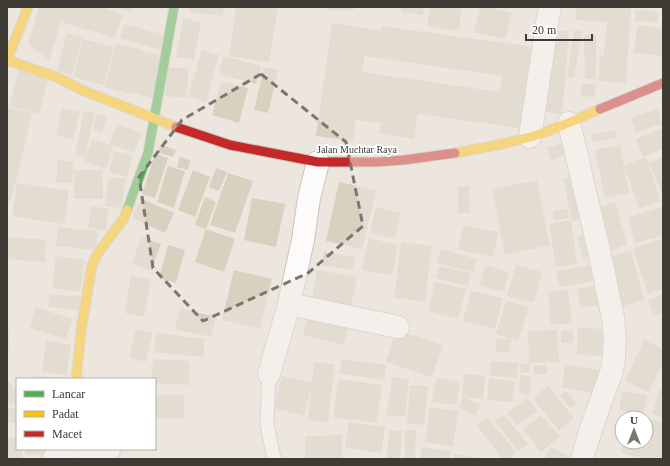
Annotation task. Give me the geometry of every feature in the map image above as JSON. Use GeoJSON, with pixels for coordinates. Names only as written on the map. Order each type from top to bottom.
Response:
{"type":"FeatureCollection","features":[{"type":"Feature","properties":{"kind":"main road"},"geometry":{"type":"LineString","coordinates":[[7,60],[28,7]]}},
{"type":"Feature","properties":{"kind":"main road"},"geometry":{"type":"LineString","coordinates":[[76,378],[82,324],[92,265],[98,253],[124,218],[148,153],[174,7]]}},
{"type":"Feature","properties":{"kind":"main road","name":"Jalan Muchtar Raya"},"geometry":{"type":"LineString","coordinates":[[7,60],[59,78],[82,90],[154,119],[230,145],[321,162],[398,161],[498,145],[530,137],[569,123],[663,83]]}},
{"type":"Feature","properties":{"kind":"street"},"geometry":{"type":"LineString","coordinates":[[530,137],[550,7]]}},
{"type":"Feature","properties":{"kind":"street"},"geometry":{"type":"LineString","coordinates":[[569,123],[600,255],[613,318],[615,336],[612,370],[582,459]]}},
{"type":"Feature","properties":{"kind":"street"},"geometry":{"type":"LineString","coordinates":[[269,374],[289,304],[303,240],[309,198],[321,162]]}},
{"type":"Feature","properties":{"kind":"street"},"geometry":{"type":"LineString","coordinates":[[289,304],[398,327]]}},
{"type":"Feature","properties":{"kind":"street"},"geometry":{"type":"LineString","coordinates":[[87,459],[109,450]]}},
{"type":"Feature","properties":{"kind":"lane"},"geometry":{"type":"LineString","coordinates":[[269,374],[267,424],[274,459]]}},
{"type":"Feature","properties":{"kind":"highlighted area"},"geometry":{"type":"Polygon","coordinates":[[[261,74],[346,142],[363,226],[308,273],[203,321],[153,268],[139,177],[182,120],[261,74]]]}},
{"type":"Feature","properties":{"kind":"building"},"geometry":{"type":"Polygon","coordinates":[[[39,7],[100,7],[123,14],[115,38],[61,22],[49,60],[28,44],[39,7]]]}},
{"type":"Feature","properties":{"kind":"building"},"geometry":{"type":"Polygon","coordinates":[[[116,7],[133,7],[132,12],[116,7]]]}},
{"type":"Feature","properties":{"kind":"building"},"geometry":{"type":"Polygon","coordinates":[[[189,7],[224,7],[223,16],[189,12],[189,7]]]}},
{"type":"Feature","properties":{"kind":"building"},"geometry":{"type":"Polygon","coordinates":[[[236,7],[278,7],[269,62],[229,56],[236,7]]]}},
{"type":"Feature","properties":{"kind":"building"},"geometry":{"type":"Polygon","coordinates":[[[327,7],[353,7],[354,10],[327,11],[327,7]]]}},
{"type":"Feature","properties":{"kind":"building"},"geometry":{"type":"Polygon","coordinates":[[[401,7],[424,7],[423,15],[401,12],[401,7]]]}},
{"type":"Feature","properties":{"kind":"building"},"geometry":{"type":"Polygon","coordinates":[[[430,7],[462,7],[459,31],[427,26],[430,7]]]}},
{"type":"Feature","properties":{"kind":"building"},"geometry":{"type":"Polygon","coordinates":[[[480,7],[487,7],[512,13],[505,39],[474,32],[480,7]]]}},
{"type":"Feature","properties":{"kind":"building"},"geometry":{"type":"Polygon","coordinates":[[[576,7],[631,7],[626,83],[598,81],[600,55],[604,56],[607,22],[575,20],[576,7]]]}},
{"type":"Feature","properties":{"kind":"building"},"geometry":{"type":"Polygon","coordinates":[[[635,10],[658,11],[658,22],[635,21],[635,10]]]}},
{"type":"Feature","properties":{"kind":"building"},"geometry":{"type":"Polygon","coordinates":[[[183,18],[201,22],[194,60],[176,57],[183,18]]]}},
{"type":"Feature","properties":{"kind":"building"},"geometry":{"type":"Polygon","coordinates":[[[332,23],[381,30],[381,26],[542,48],[527,129],[418,114],[414,139],[379,134],[381,123],[356,120],[353,141],[316,136],[332,23]],[[365,56],[362,72],[500,92],[502,76],[365,56]]]}},
{"type":"Feature","properties":{"kind":"building"},"geometry":{"type":"Polygon","coordinates":[[[124,24],[165,35],[161,50],[120,38],[124,24]]]}},
{"type":"Feature","properties":{"kind":"building"},"geometry":{"type":"Polygon","coordinates":[[[637,25],[663,28],[663,56],[634,53],[637,25]]]}},
{"type":"Feature","properties":{"kind":"building"},"geometry":{"type":"Polygon","coordinates":[[[549,30],[569,31],[562,114],[543,112],[549,30]]]}},
{"type":"Feature","properties":{"kind":"building"},"geometry":{"type":"Polygon","coordinates":[[[574,30],[582,31],[574,78],[567,77],[574,30]]]}},
{"type":"Feature","properties":{"kind":"building"},"geometry":{"type":"Polygon","coordinates":[[[67,33],[82,37],[72,75],[57,71],[67,33]]]}},
{"type":"Feature","properties":{"kind":"building"},"geometry":{"type":"Polygon","coordinates":[[[584,35],[596,35],[596,79],[585,79],[584,35]]]}},
{"type":"Feature","properties":{"kind":"building"},"geometry":{"type":"Polygon","coordinates":[[[83,39],[114,47],[104,85],[73,77],[83,39]]]}},
{"type":"Feature","properties":{"kind":"building"},"geometry":{"type":"Polygon","coordinates":[[[116,43],[142,50],[135,77],[142,51],[163,56],[152,98],[105,87],[116,43]]]}},
{"type":"Feature","properties":{"kind":"building"},"geometry":{"type":"Polygon","coordinates":[[[202,50],[219,55],[206,102],[188,97],[202,50]]]}},
{"type":"Feature","properties":{"kind":"building"},"geometry":{"type":"Polygon","coordinates":[[[223,56],[261,66],[256,84],[219,74],[223,56]]]}},
{"type":"Feature","properties":{"kind":"building"},"geometry":{"type":"Polygon","coordinates":[[[168,67],[189,69],[186,98],[165,96],[168,67]]]}},
{"type":"Feature","properties":{"kind":"building"},"geometry":{"type":"Polygon","coordinates":[[[264,67],[278,70],[268,113],[254,110],[264,67]]]}},
{"type":"Feature","properties":{"kind":"building"},"geometry":{"type":"Polygon","coordinates":[[[19,68],[49,76],[39,114],[9,106],[19,68]]]}},
{"type":"Feature","properties":{"kind":"building"},"geometry":{"type":"Polygon","coordinates":[[[221,81],[248,88],[239,123],[212,115],[221,81]]]}},
{"type":"Feature","properties":{"kind":"building"},"geometry":{"type":"Polygon","coordinates":[[[582,83],[596,85],[595,97],[580,96],[582,83]]]}},
{"type":"Feature","properties":{"kind":"building"},"geometry":{"type":"Polygon","coordinates":[[[7,107],[32,113],[11,202],[7,201],[7,107]]]}},
{"type":"Feature","properties":{"kind":"building"},"geometry":{"type":"Polygon","coordinates":[[[62,108],[80,112],[73,139],[56,135],[62,108]]]}},
{"type":"Feature","properties":{"kind":"building"},"geometry":{"type":"Polygon","coordinates":[[[658,109],[662,124],[636,132],[631,117],[658,109]]]}},
{"type":"Feature","properties":{"kind":"building"},"geometry":{"type":"Polygon","coordinates":[[[84,111],[95,113],[85,157],[75,155],[84,111]]]}},
{"type":"Feature","properties":{"kind":"building"},"geometry":{"type":"Polygon","coordinates":[[[97,114],[107,116],[102,133],[93,130],[97,114]]]}},
{"type":"Feature","properties":{"kind":"building"},"geometry":{"type":"Polygon","coordinates":[[[117,124],[142,133],[134,153],[110,144],[117,124]]]}},
{"type":"Feature","properties":{"kind":"building"},"geometry":{"type":"Polygon","coordinates":[[[660,129],[663,136],[663,149],[643,157],[636,139],[660,129]]]}},
{"type":"Feature","properties":{"kind":"building"},"geometry":{"type":"Polygon","coordinates":[[[616,130],[617,137],[593,142],[591,135],[616,130]]]}},
{"type":"Feature","properties":{"kind":"building"},"geometry":{"type":"Polygon","coordinates":[[[92,139],[113,146],[106,169],[84,162],[92,139]]]}},
{"type":"Feature","properties":{"kind":"building"},"geometry":{"type":"Polygon","coordinates":[[[565,142],[569,154],[551,160],[546,148],[565,142]]]}},
{"type":"Feature","properties":{"kind":"building"},"geometry":{"type":"Polygon","coordinates":[[[160,144],[176,150],[173,157],[157,152],[160,144]]]}},
{"type":"Feature","properties":{"kind":"building"},"geometry":{"type":"Polygon","coordinates":[[[620,145],[629,193],[605,198],[595,150],[620,145]]]}},
{"type":"Feature","properties":{"kind":"building"},"geometry":{"type":"Polygon","coordinates":[[[114,151],[133,156],[127,177],[109,172],[114,151]]]}},
{"type":"Feature","properties":{"kind":"building"},"geometry":{"type":"Polygon","coordinates":[[[155,154],[168,158],[155,198],[142,194],[155,154]]]}},
{"type":"Feature","properties":{"kind":"building"},"geometry":{"type":"Polygon","coordinates":[[[180,157],[190,160],[188,170],[177,167],[180,157]]]}},
{"type":"Feature","properties":{"kind":"building"},"geometry":{"type":"Polygon","coordinates":[[[646,157],[661,201],[639,208],[624,165],[646,157]]]}},
{"type":"Feature","properties":{"kind":"building"},"geometry":{"type":"Polygon","coordinates":[[[663,157],[663,196],[649,163],[663,157]]]}},
{"type":"Feature","properties":{"kind":"building"},"geometry":{"type":"Polygon","coordinates":[[[58,160],[74,162],[72,183],[56,182],[58,160]]]}},
{"type":"Feature","properties":{"kind":"building"},"geometry":{"type":"Polygon","coordinates":[[[168,166],[185,171],[174,208],[157,202],[168,166]]]}},
{"type":"Feature","properties":{"kind":"building"},"geometry":{"type":"Polygon","coordinates":[[[216,168],[227,172],[219,191],[209,187],[216,168]]]}},
{"type":"Feature","properties":{"kind":"building"},"geometry":{"type":"Polygon","coordinates":[[[74,170],[102,170],[103,199],[74,199],[74,170]]]}},
{"type":"Feature","properties":{"kind":"building"},"geometry":{"type":"Polygon","coordinates":[[[193,170],[210,177],[195,217],[178,210],[193,170]]]}},
{"type":"Feature","properties":{"kind":"building"},"geometry":{"type":"Polygon","coordinates":[[[228,173],[253,181],[235,233],[210,225],[228,173]]]}},
{"type":"Feature","properties":{"kind":"building"},"geometry":{"type":"Polygon","coordinates":[[[576,175],[585,218],[572,221],[563,178],[576,175]]]}},
{"type":"Feature","properties":{"kind":"building"},"geometry":{"type":"Polygon","coordinates":[[[109,177],[126,179],[121,208],[105,206],[109,177]]]}},
{"type":"Feature","properties":{"kind":"building"},"geometry":{"type":"Polygon","coordinates":[[[537,180],[550,245],[505,255],[492,189],[537,180]]]}},
{"type":"Feature","properties":{"kind":"building"},"geometry":{"type":"Polygon","coordinates":[[[339,182],[376,190],[362,249],[326,241],[339,182]]]}},
{"type":"Feature","properties":{"kind":"building"},"geometry":{"type":"Polygon","coordinates":[[[17,183],[69,191],[64,224],[12,216],[17,183]]]}},
{"type":"Feature","properties":{"kind":"building"},"geometry":{"type":"Polygon","coordinates":[[[469,186],[470,213],[458,213],[458,187],[469,186]]]}},
{"type":"Feature","properties":{"kind":"building"},"geometry":{"type":"Polygon","coordinates":[[[205,197],[216,202],[206,229],[195,225],[205,197]]]}},
{"type":"Feature","properties":{"kind":"building"},"geometry":{"type":"Polygon","coordinates":[[[141,198],[174,213],[165,233],[132,218],[141,198]]]}},
{"type":"Feature","properties":{"kind":"building"},"geometry":{"type":"Polygon","coordinates":[[[252,198],[285,204],[276,247],[244,240],[252,198]]]}},
{"type":"Feature","properties":{"kind":"building"},"geometry":{"type":"Polygon","coordinates":[[[615,202],[627,245],[611,250],[599,207],[615,202]]]}},
{"type":"Feature","properties":{"kind":"building"},"geometry":{"type":"Polygon","coordinates":[[[91,206],[109,209],[106,230],[88,228],[91,206]]]}},
{"type":"Feature","properties":{"kind":"building"},"geometry":{"type":"Polygon","coordinates":[[[376,207],[401,213],[395,239],[370,233],[376,207]]]}},
{"type":"Feature","properties":{"kind":"building"},"geometry":{"type":"Polygon","coordinates":[[[663,207],[663,236],[635,243],[628,217],[663,207]]]}},
{"type":"Feature","properties":{"kind":"building"},"geometry":{"type":"Polygon","coordinates":[[[568,209],[569,218],[554,221],[553,211],[568,209]]]}},
{"type":"Feature","properties":{"kind":"building"},"geometry":{"type":"Polygon","coordinates":[[[571,220],[577,264],[556,267],[549,224],[571,220]]]}},
{"type":"Feature","properties":{"kind":"building"},"geometry":{"type":"Polygon","coordinates":[[[463,225],[498,232],[493,257],[458,250],[463,225]]]}},
{"type":"Feature","properties":{"kind":"building"},"geometry":{"type":"Polygon","coordinates":[[[58,227],[98,231],[96,250],[56,246],[58,227]]]}},
{"type":"Feature","properties":{"kind":"building"},"geometry":{"type":"Polygon","coordinates":[[[206,229],[235,239],[224,272],[195,262],[206,229]]]}},
{"type":"Feature","properties":{"kind":"building"},"geometry":{"type":"Polygon","coordinates":[[[590,233],[595,255],[583,258],[577,237],[590,233]]]}},
{"type":"Feature","properties":{"kind":"building"},"geometry":{"type":"Polygon","coordinates":[[[7,237],[46,240],[45,262],[7,259],[7,237]]]}},
{"type":"Feature","properties":{"kind":"building"},"geometry":{"type":"Polygon","coordinates":[[[141,237],[161,244],[151,271],[132,264],[141,237]]]}},
{"type":"Feature","properties":{"kind":"building"},"geometry":{"type":"Polygon","coordinates":[[[369,238],[398,245],[392,276],[362,270],[369,238]]]}},
{"type":"Feature","properties":{"kind":"building"},"geometry":{"type":"Polygon","coordinates":[[[662,239],[663,289],[648,294],[633,248],[662,239]]]}},
{"type":"Feature","properties":{"kind":"building"},"geometry":{"type":"Polygon","coordinates":[[[401,242],[432,246],[425,302],[394,298],[401,242]]]}},
{"type":"Feature","properties":{"kind":"building"},"geometry":{"type":"Polygon","coordinates":[[[168,245],[185,250],[176,283],[159,279],[168,245]]]}},
{"type":"Feature","properties":{"kind":"building"},"geometry":{"type":"Polygon","coordinates":[[[441,249],[477,259],[474,272],[437,263],[441,249]]]}},
{"type":"Feature","properties":{"kind":"building"},"geometry":{"type":"Polygon","coordinates":[[[631,251],[644,300],[623,306],[610,257],[631,251]]]}},
{"type":"Feature","properties":{"kind":"building"},"geometry":{"type":"Polygon","coordinates":[[[324,252],[355,257],[353,270],[323,266],[324,252]]]}},
{"type":"Feature","properties":{"kind":"building"},"geometry":{"type":"Polygon","coordinates":[[[56,256],[85,260],[80,292],[52,288],[56,256]]]}},
{"type":"Feature","properties":{"kind":"building"},"geometry":{"type":"Polygon","coordinates":[[[598,264],[601,280],[559,287],[556,271],[598,264]]]}},
{"type":"Feature","properties":{"kind":"building"},"geometry":{"type":"Polygon","coordinates":[[[485,265],[509,272],[504,292],[479,286],[485,265]]]}},
{"type":"Feature","properties":{"kind":"building"},"geometry":{"type":"Polygon","coordinates":[[[516,265],[542,272],[534,303],[507,296],[516,265]]]}},
{"type":"Feature","properties":{"kind":"building"},"geometry":{"type":"Polygon","coordinates":[[[439,266],[471,273],[468,286],[436,278],[439,266]]]}},
{"type":"Feature","properties":{"kind":"building"},"geometry":{"type":"Polygon","coordinates":[[[234,270],[272,279],[260,329],[222,320],[234,270]]]}},
{"type":"Feature","properties":{"kind":"building"},"geometry":{"type":"Polygon","coordinates":[[[317,270],[357,277],[350,312],[311,304],[317,270]]]}},
{"type":"Feature","properties":{"kind":"building"},"geometry":{"type":"Polygon","coordinates":[[[131,275],[151,279],[144,317],[125,313],[131,275]]]}},
{"type":"Feature","properties":{"kind":"building"},"geometry":{"type":"Polygon","coordinates":[[[435,282],[466,289],[458,319],[428,311],[435,282]]]}},
{"type":"Feature","properties":{"kind":"building"},"geometry":{"type":"Polygon","coordinates":[[[602,284],[605,304],[581,308],[577,289],[602,284]]]}},
{"type":"Feature","properties":{"kind":"building"},"geometry":{"type":"Polygon","coordinates":[[[568,290],[572,323],[551,325],[548,292],[568,290]]]}},
{"type":"Feature","properties":{"kind":"building"},"geometry":{"type":"Polygon","coordinates":[[[471,291],[503,298],[495,329],[463,321],[471,291]]]}},
{"type":"Feature","properties":{"kind":"building"},"geometry":{"type":"Polygon","coordinates":[[[663,294],[663,313],[654,316],[648,300],[663,294]]]}},
{"type":"Feature","properties":{"kind":"building"},"geometry":{"type":"Polygon","coordinates":[[[49,295],[80,296],[81,311],[48,307],[49,295]]]}},
{"type":"Feature","properties":{"kind":"building"},"geometry":{"type":"Polygon","coordinates":[[[506,301],[529,307],[518,341],[496,334],[506,301]]]}},
{"type":"Feature","properties":{"kind":"building"},"geometry":{"type":"Polygon","coordinates":[[[36,307],[72,319],[66,339],[30,328],[36,307]]]}},
{"type":"Feature","properties":{"kind":"building"},"geometry":{"type":"Polygon","coordinates":[[[180,308],[216,317],[211,337],[175,329],[180,308]]]}},
{"type":"Feature","properties":{"kind":"building"},"geometry":{"type":"Polygon","coordinates":[[[309,311],[350,321],[344,345],[303,335],[309,311]]]}},
{"type":"Feature","properties":{"kind":"building"},"geometry":{"type":"Polygon","coordinates":[[[578,328],[608,329],[607,356],[577,355],[578,328]]]}},
{"type":"Feature","properties":{"kind":"building"},"geometry":{"type":"Polygon","coordinates":[[[136,329],[153,333],[146,362],[129,358],[136,329]]]}},
{"type":"Feature","properties":{"kind":"building"},"geometry":{"type":"Polygon","coordinates":[[[7,330],[10,330],[8,354],[7,354],[7,330]]]}},
{"type":"Feature","properties":{"kind":"building"},"geometry":{"type":"Polygon","coordinates":[[[396,330],[443,345],[432,377],[386,362],[396,330]]]}},
{"type":"Feature","properties":{"kind":"building"},"geometry":{"type":"Polygon","coordinates":[[[557,330],[559,362],[529,363],[528,331],[557,330]]]}},
{"type":"Feature","properties":{"kind":"building"},"geometry":{"type":"Polygon","coordinates":[[[561,331],[573,331],[573,343],[561,343],[561,331]]]}},
{"type":"Feature","properties":{"kind":"building"},"geometry":{"type":"Polygon","coordinates":[[[156,333],[205,339],[203,357],[154,352],[156,333]]]}},
{"type":"Feature","properties":{"kind":"building"},"geometry":{"type":"Polygon","coordinates":[[[497,338],[511,340],[509,353],[495,351],[497,338]]]}},
{"type":"Feature","properties":{"kind":"building"},"geometry":{"type":"Polygon","coordinates":[[[644,340],[663,349],[663,362],[649,392],[625,381],[644,340]]]}},
{"type":"Feature","properties":{"kind":"building"},"geometry":{"type":"Polygon","coordinates":[[[46,341],[71,345],[67,375],[42,372],[46,341]]]}},
{"type":"Feature","properties":{"kind":"building"},"geometry":{"type":"Polygon","coordinates":[[[153,359],[190,361],[189,385],[156,383],[156,378],[152,378],[153,359]]]}},
{"type":"Feature","properties":{"kind":"building"},"geometry":{"type":"Polygon","coordinates":[[[342,359],[386,365],[384,380],[339,373],[342,359]]]}},
{"type":"Feature","properties":{"kind":"building"},"geometry":{"type":"Polygon","coordinates":[[[491,361],[518,363],[517,378],[490,376],[491,361]]]}},
{"type":"Feature","properties":{"kind":"building"},"geometry":{"type":"Polygon","coordinates":[[[314,362],[335,364],[328,422],[308,420],[314,362]]]}},
{"type":"Feature","properties":{"kind":"building"},"geometry":{"type":"Polygon","coordinates":[[[529,363],[530,372],[521,373],[520,364],[529,363]]]}},
{"type":"Feature","properties":{"kind":"building"},"geometry":{"type":"Polygon","coordinates":[[[546,365],[547,374],[533,374],[533,366],[546,365]]]}},
{"type":"Feature","properties":{"kind":"building"},"geometry":{"type":"Polygon","coordinates":[[[565,365],[605,371],[602,394],[562,388],[565,365]]]}},
{"type":"Feature","properties":{"kind":"building"},"geometry":{"type":"Polygon","coordinates":[[[464,374],[485,376],[483,399],[462,397],[464,374]]]}},
{"type":"Feature","properties":{"kind":"building"},"geometry":{"type":"Polygon","coordinates":[[[520,375],[531,376],[530,394],[519,393],[520,375]]]}},
{"type":"Feature","properties":{"kind":"building"},"geometry":{"type":"Polygon","coordinates":[[[35,376],[69,378],[32,378],[35,376]]]}},
{"type":"Feature","properties":{"kind":"building"},"geometry":{"type":"Polygon","coordinates":[[[282,376],[312,383],[304,416],[274,408],[282,376]]]}},
{"type":"Feature","properties":{"kind":"building"},"geometry":{"type":"Polygon","coordinates":[[[392,377],[409,379],[405,417],[387,415],[392,377]]]}},
{"type":"Feature","properties":{"kind":"building"},"geometry":{"type":"Polygon","coordinates":[[[436,378],[460,382],[456,405],[432,402],[436,378]]]}},
{"type":"Feature","properties":{"kind":"building"},"geometry":{"type":"Polygon","coordinates":[[[489,378],[515,381],[513,402],[487,400],[489,378]]]}},
{"type":"Feature","properties":{"kind":"building"},"geometry":{"type":"Polygon","coordinates":[[[338,379],[382,385],[377,423],[333,417],[338,379]]]}},
{"type":"Feature","properties":{"kind":"building"},"geometry":{"type":"Polygon","coordinates":[[[7,381],[16,390],[16,404],[7,403],[7,381]]]}},
{"type":"Feature","properties":{"kind":"building"},"geometry":{"type":"Polygon","coordinates":[[[410,385],[428,386],[424,425],[407,423],[410,385]]]}},
{"type":"Feature","properties":{"kind":"building"},"geometry":{"type":"Polygon","coordinates":[[[548,386],[574,418],[559,431],[533,398],[548,386]]]}},
{"type":"Feature","properties":{"kind":"building"},"geometry":{"type":"Polygon","coordinates":[[[659,390],[663,391],[663,417],[654,415],[653,410],[659,390]]]}},
{"type":"Feature","properties":{"kind":"building"},"geometry":{"type":"Polygon","coordinates":[[[566,391],[577,404],[571,409],[560,396],[566,391]]]}},
{"type":"Feature","properties":{"kind":"building"},"geometry":{"type":"Polygon","coordinates":[[[622,391],[647,395],[645,410],[619,410],[622,391]]]}},
{"type":"Feature","properties":{"kind":"building"},"geometry":{"type":"Polygon","coordinates":[[[156,395],[184,395],[184,419],[156,418],[156,395]]]}},
{"type":"Feature","properties":{"kind":"building"},"geometry":{"type":"Polygon","coordinates":[[[463,397],[480,405],[475,415],[459,408],[463,397]]]}},
{"type":"Feature","properties":{"kind":"building"},"geometry":{"type":"Polygon","coordinates":[[[527,398],[537,411],[517,426],[507,413],[527,398]]]}},
{"type":"Feature","properties":{"kind":"building"},"geometry":{"type":"Polygon","coordinates":[[[430,407],[458,411],[453,446],[425,442],[430,407]]]}},
{"type":"Feature","properties":{"kind":"building"},"geometry":{"type":"Polygon","coordinates":[[[7,408],[16,408],[16,423],[7,423],[7,408]]]}},
{"type":"Feature","properties":{"kind":"building"},"geometry":{"type":"Polygon","coordinates":[[[504,415],[528,444],[518,451],[495,421],[504,415]]]}},
{"type":"Feature","properties":{"kind":"building"},"geometry":{"type":"Polygon","coordinates":[[[541,415],[560,436],[541,452],[523,430],[541,415]]]}},
{"type":"Feature","properties":{"kind":"building"},"geometry":{"type":"Polygon","coordinates":[[[487,417],[516,452],[508,459],[503,459],[477,426],[487,417]]]}},
{"type":"Feature","properties":{"kind":"building"},"geometry":{"type":"Polygon","coordinates":[[[654,420],[663,423],[663,459],[646,459],[621,453],[622,450],[654,450],[654,420]]]}},
{"type":"Feature","properties":{"kind":"building"},"geometry":{"type":"Polygon","coordinates":[[[349,422],[385,427],[381,453],[345,448],[349,422]]]}},
{"type":"Feature","properties":{"kind":"building"},"geometry":{"type":"Polygon","coordinates":[[[389,430],[402,431],[400,459],[387,459],[389,430]]]}},
{"type":"Feature","properties":{"kind":"building"},"geometry":{"type":"Polygon","coordinates":[[[405,430],[416,430],[415,459],[405,459],[405,430]]]}},
{"type":"Feature","properties":{"kind":"building"},"geometry":{"type":"Polygon","coordinates":[[[342,435],[342,459],[305,459],[305,436],[342,435]]]}},
{"type":"Feature","properties":{"kind":"building"},"geometry":{"type":"Polygon","coordinates":[[[7,437],[16,437],[16,450],[22,450],[22,459],[7,459],[7,437]]]}},
{"type":"Feature","properties":{"kind":"building"},"geometry":{"type":"Polygon","coordinates":[[[421,447],[451,451],[449,459],[420,459],[421,447]]]}},
{"type":"Feature","properties":{"kind":"building"},"geometry":{"type":"Polygon","coordinates":[[[551,447],[574,459],[545,459],[551,447]]]}},
{"type":"Feature","properties":{"kind":"building"},"geometry":{"type":"Polygon","coordinates":[[[25,450],[56,450],[55,454],[25,455],[25,450]]]}},
{"type":"Feature","properties":{"kind":"building"},"geometry":{"type":"Polygon","coordinates":[[[455,454],[476,458],[476,459],[454,459],[455,454]]]}},
{"type":"Feature","properties":{"kind":"traffic: fast"},"geometry":{"type":"LineString","coordinates":[[127,210],[148,153],[174,7]]}},
{"type":"Feature","properties":{"kind":"traffic: slow"},"geometry":{"type":"LineString","coordinates":[[7,60],[28,7]]}},
{"type":"Feature","properties":{"kind":"traffic: slow"},"geometry":{"type":"LineString","coordinates":[[7,60],[59,78],[82,90],[176,127]]}},
{"type":"Feature","properties":{"kind":"traffic: slow"},"geometry":{"type":"LineString","coordinates":[[455,153],[530,137],[557,128],[600,109]]}},
{"type":"Feature","properties":{"kind":"traffic: slow"},"geometry":{"type":"LineString","coordinates":[[76,378],[82,324],[92,265],[98,253],[124,218],[127,210]]}},
{"type":"Feature","properties":{"kind":"traffic: jam"},"geometry":{"type":"LineString","coordinates":[[600,109],[663,83]]}},
{"type":"Feature","properties":{"kind":"traffic: jam"},"geometry":{"type":"LineString","coordinates":[[176,127],[230,145],[318,162],[378,162],[455,153]]}}]}
